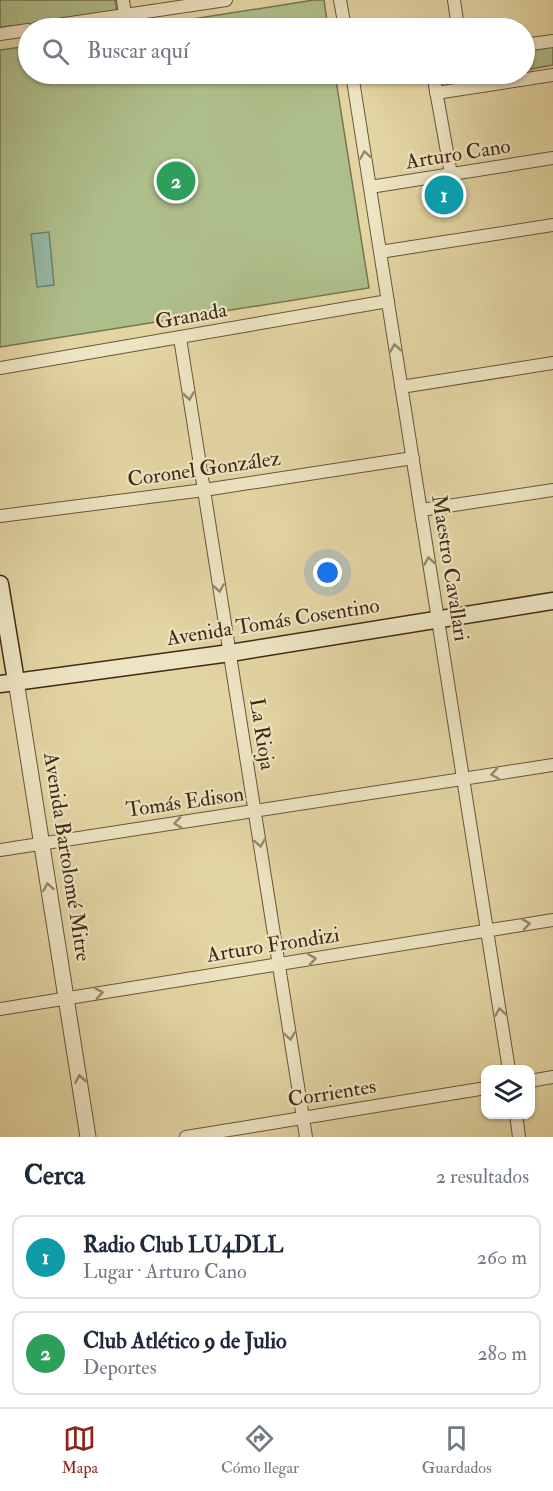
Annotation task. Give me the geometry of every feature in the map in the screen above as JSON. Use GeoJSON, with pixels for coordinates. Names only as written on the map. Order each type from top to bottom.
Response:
{"type":"FeatureCollection","features":[{"type":"Feature","properties":{"kind":"main road","name":"Avenida Bartolomé Mitre"},"geometry":{"type":"LineString","coordinates":[[0,584],[8,682]]}},
{"type":"Feature","properties":{"kind":"main road","name":"Avenida Tomás Cosentino"},"geometry":{"type":"LineString","coordinates":[[8,682],[230,653],[553,600]]}},
{"type":"Feature","properties":{"kind":"street"},"geometry":{"type":"LineString","coordinates":[[123,0],[125,16]]}},
{"type":"Feature","properties":{"kind":"street"},"geometry":{"type":"LineString","coordinates":[[110,18],[226,0]]}},
{"type":"Feature","properties":{"kind":"street"},"geometry":{"type":"LineString","coordinates":[[340,0],[343,18]]}},
{"type":"Feature","properties":{"kind":"street"},"geometry":{"type":"LineString","coordinates":[[454,0],[457,18]]}},
{"type":"Feature","properties":{"kind":"street"},"geometry":{"type":"LineString","coordinates":[[0,34],[18,31]]}},
{"type":"Feature","properties":{"kind":"street"},"geometry":{"type":"LineString","coordinates":[[535,44],[553,41]]}},
{"type":"Feature","properties":{"kind":"street"},"geometry":{"type":"LineString","coordinates":[[535,78],[553,75]]}},
{"type":"Feature","properties":{"kind":"street","name":"Maestro Cavallari"},"geometry":{"type":"LineString","coordinates":[[354,84],[508,1065]]}},
{"type":"Feature","properties":{"kind":"street"},"geometry":{"type":"LineString","coordinates":[[435,84],[451,174]]}},
{"type":"Feature","properties":{"kind":"street"},"geometry":{"type":"LineString","coordinates":[[436,93],[494,84]]}},
{"type":"Feature","properties":{"kind":"street","name":"Arturo Cano"},"geometry":{"type":"LineString","coordinates":[[370,187],[553,158]]}},
{"type":"Feature","properties":{"kind":"street"},"geometry":{"type":"LineString","coordinates":[[380,252],[553,225]]}},
{"type":"Feature","properties":{"kind":"street","name":"Granada"},"geometry":{"type":"LineString","coordinates":[[0,368],[388,301]]}},
{"type":"Feature","properties":{"kind":"street","name":"La Rioja"},"geometry":{"type":"LineString","coordinates":[[180,338],[306,1137]]}},
{"type":"Feature","properties":{"kind":"street"},"geometry":{"type":"LineString","coordinates":[[401,387],[553,363]]}},
{"type":"Feature","properties":{"kind":"street","name":"Coronel González"},"geometry":{"type":"LineString","coordinates":[[0,516],[204,490],[412,458]]}},
{"type":"Feature","properties":{"kind":"street"},"geometry":{"type":"LineString","coordinates":[[421,510],[553,490]]}},
{"type":"Feature","properties":{"kind":"street","name":"Avenida Bartolomé Mitre"},"geometry":{"type":"LineString","coordinates":[[8,682],[41,843],[88,1137]]}},
{"type":"Feature","properties":{"kind":"street","name":"Tomás Edison"},"geometry":{"type":"LineString","coordinates":[[0,850],[553,765]]}},
{"type":"Feature","properties":{"kind":"street","name":"Arturo Frondizi"},"geometry":{"type":"LineString","coordinates":[[0,1009],[553,920]]}},
{"type":"Feature","properties":{"kind":"street"},"geometry":{"type":"LineString","coordinates":[[535,1080],[553,1077]]}},
{"type":"Feature","properties":{"kind":"street","name":"Corrientes"},"geometry":{"type":"LineString","coordinates":[[186,1137],[481,1089]]}},
{"type":"Feature","properties":{"kind":"street"},"geometry":{"type":"LineString","coordinates":[[517,1119],[519,1137]]}},
{"type":"Feature","properties":{"kind":"green space"},"geometry":{"type":"Polygon","coordinates":[[[0,0],[115,0],[118,17],[18,18],[18,25],[0,27],[0,0]]]}},
{"type":"Feature","properties":{"kind":"green space"},"geometry":{"type":"Polygon","coordinates":[[[324,0],[327,18],[199,18],[324,0]]]}},
{"type":"Feature","properties":{"kind":"green space"},"geometry":{"type":"Polygon","coordinates":[[[553,45],[553,65],[535,68],[535,48],[553,45]]]}},
{"type":"Feature","properties":{"kind":"green space"},"geometry":{"type":"Polygon","coordinates":[[[18,47],[18,84],[337,84],[369,288],[0,347],[0,50],[18,47]]]}},
{"type":"Feature","properties":{"kind":"shaded area"},"geometry":{"type":"Polygon","coordinates":[[[49,232],[54,285],[37,287],[31,234],[49,232]]]}},
{"type":"Feature","properties":{"kind":"building"},"geometry":{"type":"Polygon","coordinates":[[[445,184],[450,205],[442,207],[438,186],[445,184]]]}},
{"type":"Feature","properties":{"kind":"place","name":"Club Atlético 9 de Julio"},"geometry":{"type":"Point","coordinates":[176,181]}},
{"type":"Feature","properties":{"kind":"place","name":"Radio Club LU4DLL"},"geometry":{"type":"Point","coordinates":[444,195]}}]}
